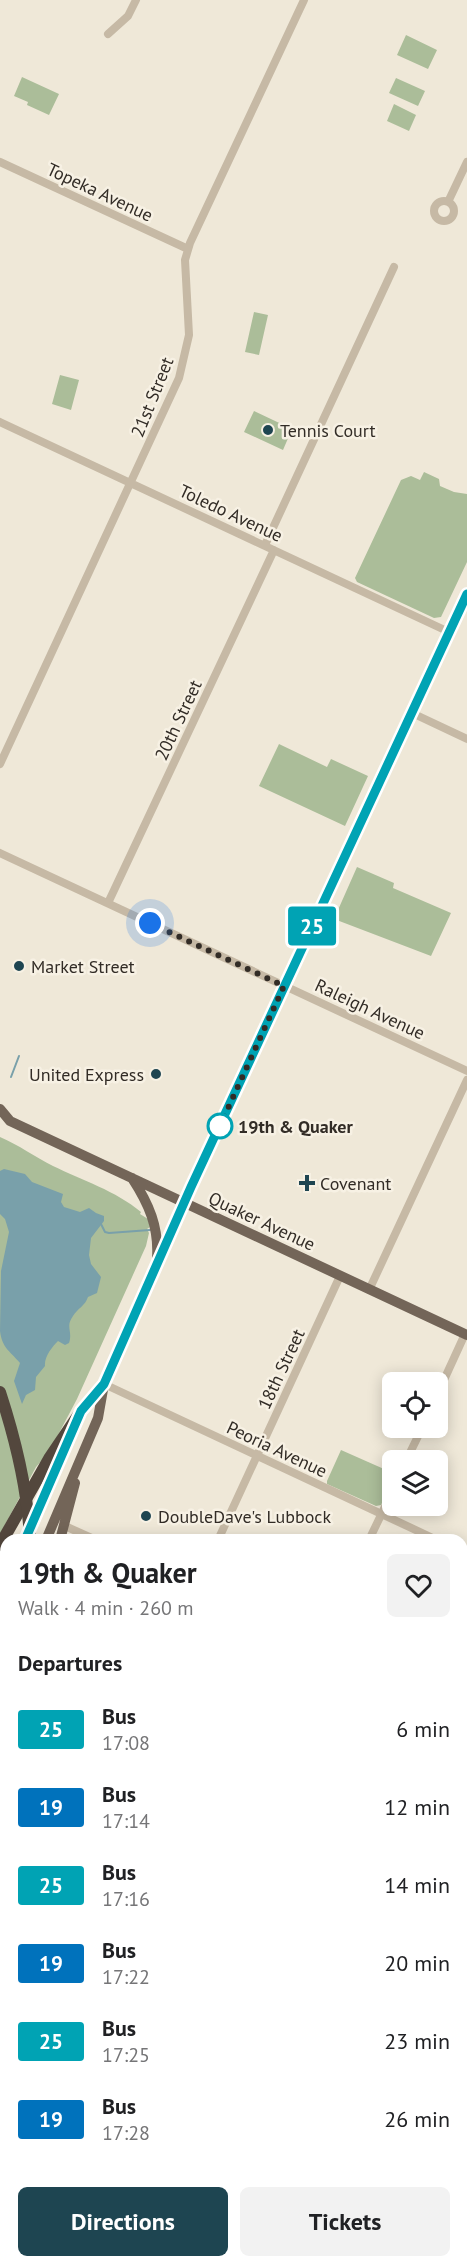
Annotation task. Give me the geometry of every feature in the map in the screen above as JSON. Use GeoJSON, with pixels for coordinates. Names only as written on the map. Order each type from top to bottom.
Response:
{"type":"FeatureCollection","features":[{"type":"Feature","properties":{"kind":"highway"},"geometry":{"type":"LineString","coordinates":[[0,1392],[18,1451],[26,1497],[27,1534]]}},
{"type":"Feature","properties":{"kind":"highway"},"geometry":{"type":"LineString","coordinates":[[6,1534],[50,1457],[81,1411]]}},
{"type":"Feature","properties":{"kind":"main road"},"geometry":{"type":"LineString","coordinates":[[48,1534],[98,1418],[104,1384],[184,1202],[467,594]]}},
{"type":"Feature","properties":{"kind":"main road","name":"Quaker Avenue"},"geometry":{"type":"LineString","coordinates":[[0,1109],[5,1122],[184,1202],[466,1335]]}},
{"type":"Feature","properties":{"kind":"main road"},"geometry":{"type":"LineString","coordinates":[[132,1178],[147,1201],[156,1227],[157,1265]]}},
{"type":"Feature","properties":{"kind":"main road"},"geometry":{"type":"LineString","coordinates":[[30,1534],[81,1411],[104,1384]]}},
{"type":"Feature","properties":{"kind":"main road"},"geometry":{"type":"LineString","coordinates":[[62,1534],[82,1453]]}},
{"type":"Feature","properties":{"kind":"street"},"geometry":{"type":"LineString","coordinates":[[108,34],[128,16],[136,0]]}},
{"type":"Feature","properties":{"kind":"street","name":"21st Street"},"geometry":{"type":"LineString","coordinates":[[0,764],[179,378],[189,335],[185,268],[188,249],[304,0]]}},
{"type":"Feature","properties":{"kind":"street","name":"Topeka Avenue"},"geometry":{"type":"LineString","coordinates":[[0,162],[188,249]]}},
{"type":"Feature","properties":{"kind":"street"},"geometry":{"type":"LineString","coordinates":[[448,202],[467,162]]}},
{"type":"Feature","properties":{"kind":"street"},"geometry":{"type":"LineString","coordinates":[[265,545],[394,267]]}},
{"type":"Feature","properties":{"kind":"street","name":"Toledo Avenue"},"geometry":{"type":"LineString","coordinates":[[0,422],[449,632]]}},
{"type":"Feature","properties":{"kind":"street","name":"20th Street"},"geometry":{"type":"LineString","coordinates":[[108,903],[274,550]]}},
{"type":"Feature","properties":{"kind":"street"},"geometry":{"type":"LineString","coordinates":[[412,713],[467,739]]}},
{"type":"Feature","properties":{"kind":"street","name":"Raleigh Avenue"},"geometry":{"type":"LineString","coordinates":[[0,853],[467,1071]]}},
{"type":"Feature","properties":{"kind":"street"},"geometry":{"type":"LineString","coordinates":[[369,1290],[467,1080]]}},
{"type":"Feature","properties":{"kind":"street","name":"18th Street"},"geometry":{"type":"LineString","coordinates":[[221,1534],[340,1276]]}},
{"type":"Feature","properties":{"kind":"street"},"geometry":{"type":"LineString","coordinates":[[448,1372],[466,1335]]}},
{"type":"Feature","properties":{"kind":"street","name":"Peoria Avenue"},"geometry":{"type":"LineString","coordinates":[[104,1384],[424,1534]]}},
{"type":"Feature","properties":{"kind":"street"},"geometry":{"type":"LineString","coordinates":[[372,1534],[381,1515]]}},
{"type":"Feature","properties":{"kind":"street"},"geometry":{"type":"LineString","coordinates":[[65,1526],[83,1534]]}},
{"type":"Feature","properties":{"kind":"green space"},"geometry":{"type":"Polygon","coordinates":[[[406,35],[437,50],[428,69],[397,55],[406,35]]]}},
{"type":"Feature","properties":{"kind":"green space"},"geometry":{"type":"Polygon","coordinates":[[[22,77],[59,94],[49,115],[14,96],[22,77]]]}},
{"type":"Feature","properties":{"kind":"green space"},"geometry":{"type":"Polygon","coordinates":[[[396,78],[425,91],[418,106],[389,93],[396,78]]]}},
{"type":"Feature","properties":{"kind":"green space"},"geometry":{"type":"Polygon","coordinates":[[[394,104],[416,115],[409,131],[387,121],[394,104]]]}},
{"type":"Feature","properties":{"kind":"green space"},"geometry":{"type":"Polygon","coordinates":[[[254,312],[268,315],[259,355],[245,352],[254,312]]]}},
{"type":"Feature","properties":{"kind":"green space"},"geometry":{"type":"Polygon","coordinates":[[[60,375],[79,380],[71,410],[52,404],[60,375]]]}},
{"type":"Feature","properties":{"kind":"green space","name":"Tennis Court"},"geometry":{"type":"Polygon","coordinates":[[[254,411],[292,429],[283,450],[244,432],[254,411]]]}},
{"type":"Feature","properties":{"kind":"green space"},"geometry":{"type":"Polygon","coordinates":[[[424,472],[439,479],[440,486],[467,494],[467,562],[441,617],[434,618],[357,582],[355,578],[401,480],[411,476],[420,480],[424,472]]]}},
{"type":"Feature","properties":{"kind":"green space"},"geometry":{"type":"Polygon","coordinates":[[[279,744],[327,767],[331,759],[368,776],[345,826],[259,786],[279,744]]]}},
{"type":"Feature","properties":{"kind":"green space"},"geometry":{"type":"Polygon","coordinates":[[[357,867],[394,883],[393,888],[451,913],[431,956],[334,919],[357,867]]]}},
{"type":"Feature","properties":{"kind":"green space"},"geometry":{"type":"Polygon","coordinates":[[[0,1137],[53,1166],[121,1198],[148,1219],[150,1227],[147,1229],[149,1233],[146,1246],[77,1399],[49,1452],[36,1467],[0,1534],[0,1137]]]}},
{"type":"Feature","properties":{"kind":"green space"},"geometry":{"type":"Polygon","coordinates":[[[341,1450],[382,1468],[382,1503],[376,1506],[327,1484],[341,1450]]]}},
{"type":"Feature","properties":{"kind":"water"},"geometry":{"type":"Polygon","coordinates":[[[4,1169],[25,1174],[32,1182],[63,1194],[61,1202],[64,1207],[80,1212],[89,1208],[104,1216],[104,1221],[91,1238],[89,1255],[91,1264],[101,1277],[97,1293],[88,1297],[73,1316],[70,1323],[69,1343],[65,1345],[58,1341],[53,1346],[47,1356],[45,1366],[36,1377],[35,1390],[26,1395],[22,1404],[14,1381],[20,1363],[5,1345],[0,1331],[1,1271],[9,1232],[5,1219],[0,1214],[0,1171],[4,1169]]]}},
{"type":"Feature","properties":{"kind":"waterway"},"geometry":{"type":"LineString","coordinates":[[11,1077],[19,1056]]}},
{"type":"Feature","properties":{"kind":"waterway"},"geometry":{"type":"LineString","coordinates":[[101,1224],[105,1232],[109,1233],[150,1230]]}},
{"type":"Feature","properties":{"kind":"bus line","name":"25"},"geometry":{"type":"LineString","coordinates":[[28,1534],[81,1411],[104,1384],[191,1187],[467,594]]}},
{"type":"Feature","properties":{"kind":"place","name":"Tennis Court"},"geometry":{"type":"Point","coordinates":[268,430]}},
{"type":"Feature","properties":{"kind":"place","name":"Market Street"},"geometry":{"type":"Point","coordinates":[19,966]}},
{"type":"Feature","properties":{"kind":"place","name":"United Express"},"geometry":{"type":"Point","coordinates":[156,1074]}},
{"type":"Feature","properties":{"kind":"place","name":"19th & Quaker"},"geometry":{"type":"Point","coordinates":[220,1126]}},
{"type":"Feature","properties":{"kind":"place","name":"Covenant"},"geometry":{"type":"Point","coordinates":[307,1183]}},
{"type":"Feature","properties":{"kind":"place","name":"DoubleDave's Lubbock"},"geometry":{"type":"Point","coordinates":[146,1516]}},
{"type":"Feature","properties":{"kind":"route"},"geometry":{"type":"LineString","coordinates":[[150,923],[284,986],[218,1130],[220,1126]]}}]}
